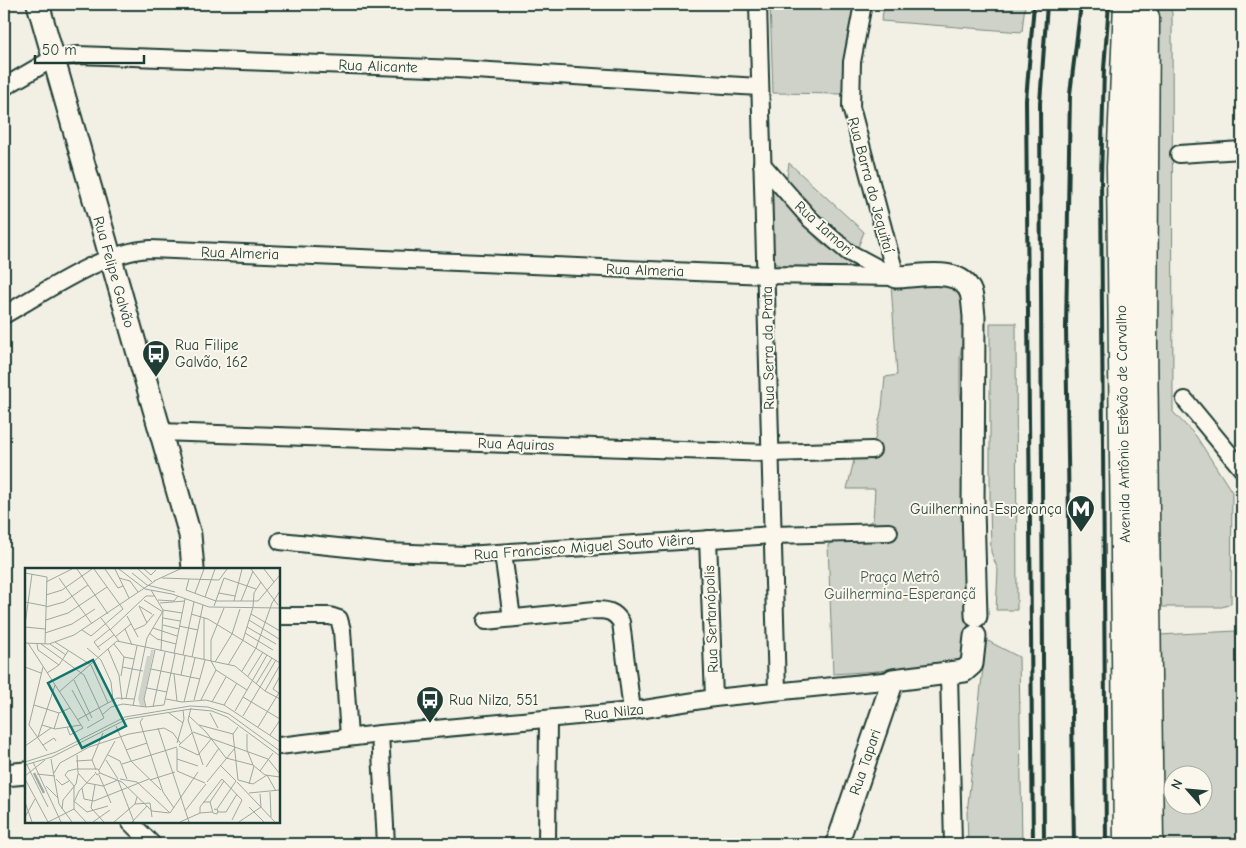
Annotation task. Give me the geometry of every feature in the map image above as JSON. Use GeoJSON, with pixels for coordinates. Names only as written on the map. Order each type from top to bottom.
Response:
{"type":"FeatureCollection","features":[{"type":"Feature","properties":{"kind":"highway","name":"Avenida Antônio Estêvão de Carvalho"},"geometry":{"type":"LineString","coordinates":[[1128,4],[1121,195],[1128,844]]}},
{"type":"Feature","properties":{"kind":"highway","name":"Avenida Antônio Estêvão de Carvalho"},"geometry":{"type":"LineString","coordinates":[[1146,4],[1143,343],[1149,844]]}},
{"type":"Feature","properties":{"kind":"street","name":"Rua Felipe Galvão"},"geometry":{"type":"LineString","coordinates":[[38,4],[190,535],[193,568]]}},
{"type":"Feature","properties":{"kind":"street","name":"Rua Serra da Prata"},"geometry":{"type":"LineString","coordinates":[[758,4],[778,692]]}},
{"type":"Feature","properties":{"kind":"street","name":"Rua Barra do Jequitaí"},"geometry":{"type":"LineString","coordinates":[[863,4],[852,62],[850,107],[896,277]]}},
{"type":"Feature","properties":{"kind":"street","name":"Rua Alicante"},"geometry":{"type":"LineString","coordinates":[[4,87],[54,58],[91,55],[618,77],[759,88]]}},
{"type":"Feature","properties":{"kind":"street"},"geometry":{"type":"LineString","coordinates":[[1179,154],[1242,150]]}},
{"type":"Feature","properties":{"kind":"street","name":"Rua Iamori"},"geometry":{"type":"LineString","coordinates":[[762,164],[811,220],[848,252],[896,277]]}},
{"type":"Feature","properties":{"kind":"street","name":"Rua Almeria"},"geometry":{"type":"LineString","coordinates":[[4,315],[110,257],[132,250],[150,249],[766,275],[896,277],[949,275],[960,278],[971,293],[974,316],[973,510],[976,626],[972,664],[964,671],[949,674]]}},
{"type":"Feature","properties":{"kind":"street"},"geometry":{"type":"LineString","coordinates":[[1185,400],[1242,469]]}},
{"type":"Feature","properties":{"kind":"street","name":"Rua Aquiras"},"geometry":{"type":"LineString","coordinates":[[160,432],[770,453],[872,450]]}},
{"type":"Feature","properties":{"kind":"street","name":"Rua Francisco Miguel Souto Viêira"},"geometry":{"type":"LineString","coordinates":[[280,541],[386,552],[503,554],[773,535],[889,532]]}},
{"type":"Feature","properties":{"kind":"street","name":"Rua Sertanópolis"},"geometry":{"type":"LineString","coordinates":[[708,539],[714,698]]}},
{"type":"Feature","properties":{"kind":"street"},"geometry":{"type":"LineString","coordinates":[[503,554],[512,618]]}},
{"type":"Feature","properties":{"kind":"street"},"geometry":{"type":"LineString","coordinates":[[486,620],[595,610],[611,611],[617,615],[621,622],[632,711]]}},
{"type":"Feature","properties":{"kind":"street"},"geometry":{"type":"LineString","coordinates":[[280,616],[330,616],[339,619],[342,630],[349,737]]}},
{"type":"Feature","properties":{"kind":"street"},"geometry":{"type":"LineString","coordinates":[[949,674],[954,844]]}},
{"type":"Feature","properties":{"kind":"street","name":"Rua Nilza"},"geometry":{"type":"LineString","coordinates":[[280,746],[349,737],[632,711],[714,698],[949,674]]}},
{"type":"Feature","properties":{"kind":"street","name":"Rua Tapari"},"geometry":{"type":"LineString","coordinates":[[837,844],[893,680]]}},
{"type":"Feature","properties":{"kind":"street"},"geometry":{"type":"LineString","coordinates":[[548,719],[548,844]]}},
{"type":"Feature","properties":{"kind":"street"},"geometry":{"type":"LineString","coordinates":[[380,734],[386,844]]}},
{"type":"Feature","properties":{"kind":"street"},"geometry":{"type":"LineString","coordinates":[[4,775],[25,773]]}},
{"type":"Feature","properties":{"kind":"street"},"geometry":{"type":"LineString","coordinates":[[131,823],[152,844]]}},
{"type":"Feature","properties":{"kind":"green space"},"geometry":{"type":"Polygon","coordinates":[[[770,4],[856,4],[845,57],[842,94],[773,93],[770,4]]]}},
{"type":"Feature","properties":{"kind":"green space"},"geometry":{"type":"Polygon","coordinates":[[[885,4],[1025,4],[1022,32],[881,21],[885,4]]]}},
{"type":"Feature","properties":{"kind":"green space"},"geometry":{"type":"Polygon","coordinates":[[[1159,4],[1169,4],[1172,13],[1173,412],[1196,436],[1232,492],[1231,604],[1222,607],[1154,607],[1153,370],[1159,4]]]}},
{"type":"Feature","properties":{"kind":"green space"},"geometry":{"type":"Polygon","coordinates":[[[789,163],[864,232],[857,250],[786,183],[789,163]]]}},
{"type":"Feature","properties":{"kind":"green space"},"geometry":{"type":"Polygon","coordinates":[[[771,187],[820,242],[859,267],[782,266],[774,263],[771,187]]]}},
{"type":"Feature","properties":{"kind":"green space","name":"Praça Metrô Guilhermina-Esperançã"},"geometry":{"type":"Polygon","coordinates":[[[955,280],[969,304],[960,356],[960,391],[967,461],[970,575],[966,665],[833,674],[828,545],[873,520],[875,489],[847,489],[854,460],[875,439],[882,408],[885,377],[897,375],[891,283],[955,280]]]}},
{"type":"Feature","properties":{"kind":"green space"},"geometry":{"type":"Polygon","coordinates":[[[990,323],[1016,323],[1017,610],[996,610],[998,570],[991,552],[990,323]]]}},
{"type":"Feature","properties":{"kind":"green space"},"geometry":{"type":"Polygon","coordinates":[[[1236,631],[1242,844],[1159,844],[1159,635],[1236,631]]]}},
{"type":"Feature","properties":{"kind":"green space"},"geometry":{"type":"Polygon","coordinates":[[[986,640],[1019,657],[1022,844],[968,844],[967,813],[986,640]]]}},
{"type":"Feature","properties":{"kind":"railway"},"geometry":{"type":"LineString","coordinates":[[1033,844],[1026,100],[1034,4]]}},
{"type":"Feature","properties":{"kind":"railway"},"geometry":{"type":"LineString","coordinates":[[1044,844],[1040,103],[1047,4]]}},
{"type":"Feature","properties":{"kind":"railway"},"geometry":{"type":"LineString","coordinates":[[1074,844],[1066,328],[1070,94],[1081,4]]}},
{"type":"Feature","properties":{"kind":"railway"},"geometry":{"type":"LineString","coordinates":[[1106,844],[1101,179],[1104,69],[1109,4]]}},
{"type":"Feature","properties":{"kind":"place","name":"Rua Filipe Galvão, 162"},"geometry":{"type":"Point","coordinates":[156,378]}},
{"type":"Feature","properties":{"kind":"place","name":"Guilhermina-Esperança"},"geometry":{"type":"Point","coordinates":[1081,533]}},
{"type":"Feature","properties":{"kind":"place","name":"Rua Nilza, 551"},"geometry":{"type":"Point","coordinates":[430,724]}}]}
